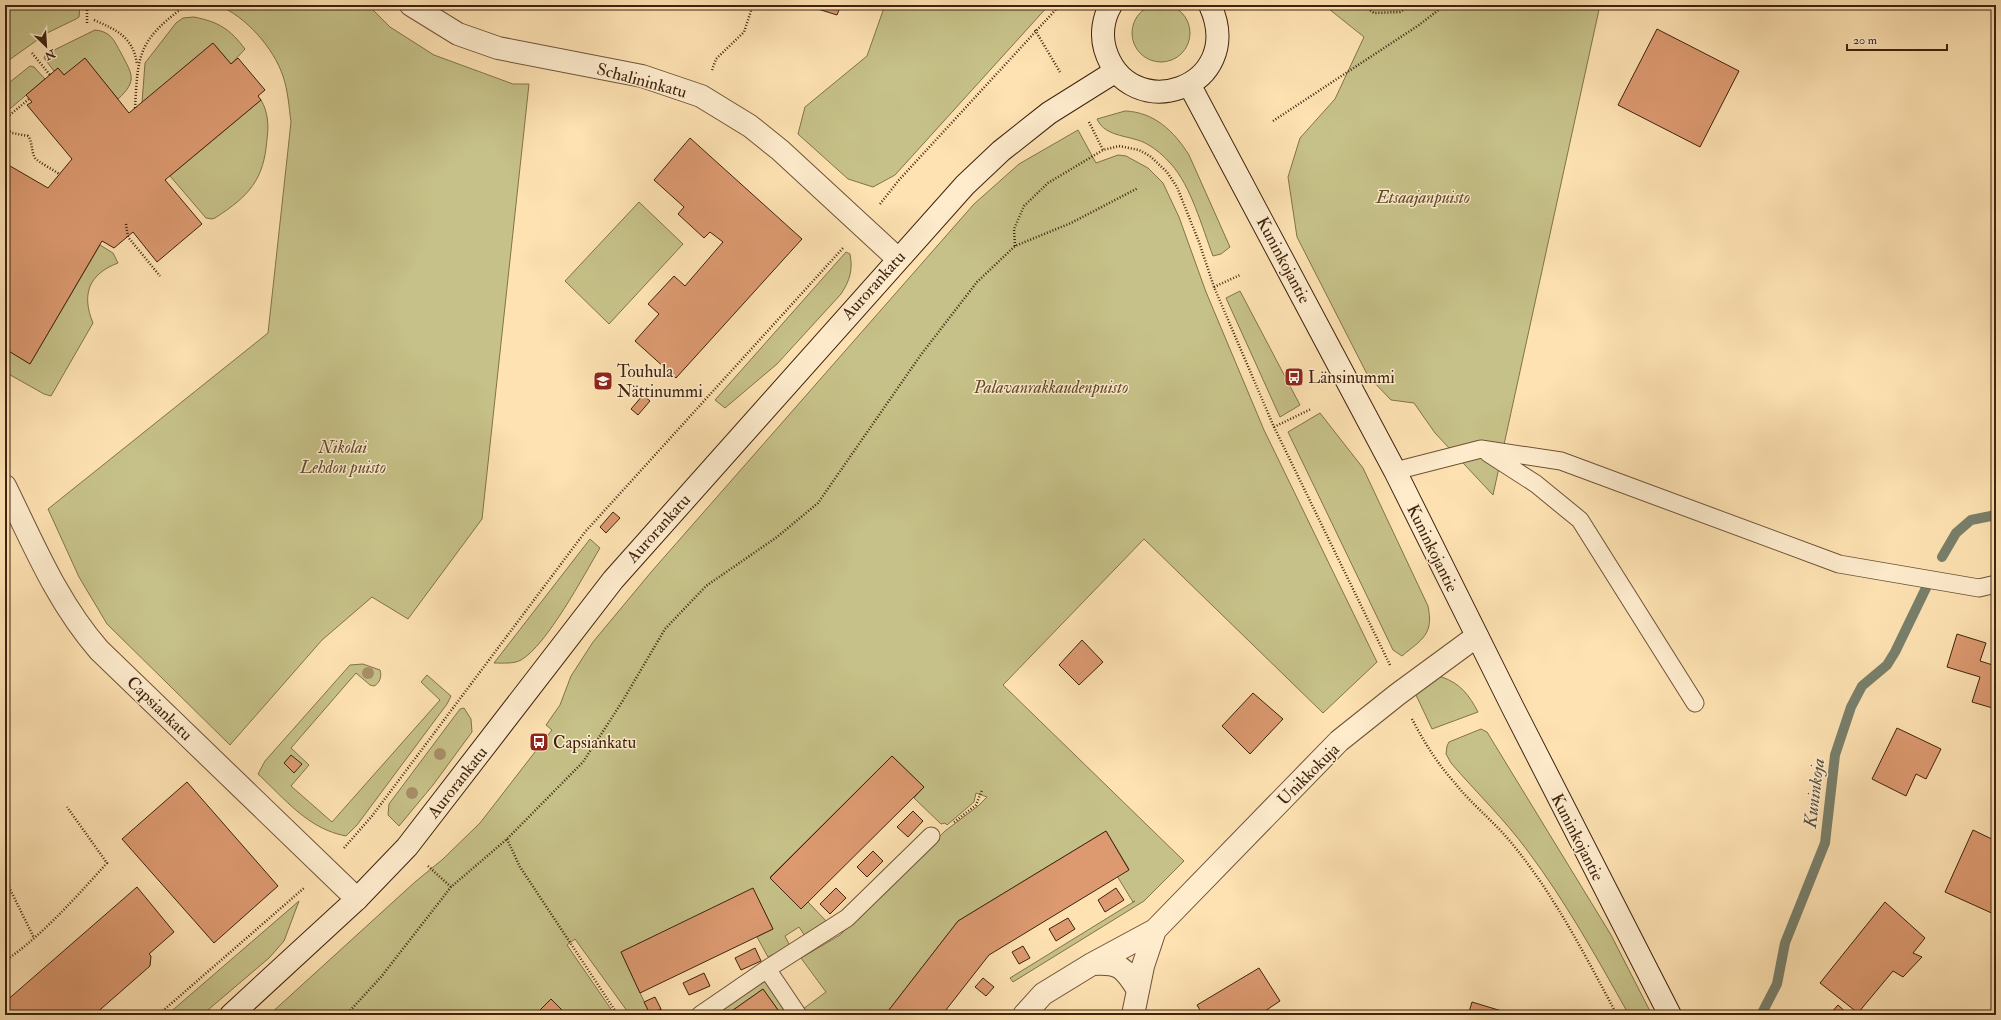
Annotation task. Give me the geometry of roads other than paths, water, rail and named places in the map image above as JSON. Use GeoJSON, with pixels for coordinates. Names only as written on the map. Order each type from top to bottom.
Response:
{"type":"FeatureCollection","features":[{"type":"Feature","properties":{"kind":"street","name":"Schalininkatu"},"geometry":{"type":"LineString","coordinates":[[411,5],[458,34],[498,48],[642,76],[701,96],[750,126],[780,150],[897,258]]}},
{"type":"Feature","properties":{"kind":"street"},"geometry":{"type":"LineString","coordinates":[[1111,5],[1104,26],[1103,42],[1108,57],[1116,71],[1127,81],[1141,88],[1157,92],[1172,91],[1189,84],[1200,77],[1210,64],[1216,50],[1218,34],[1216,19],[1210,5]]}},
{"type":"Feature","properties":{"kind":"street","name":"Aurorankatu"},"geometry":{"type":"LineString","coordinates":[[231,1015],[357,899],[407,847],[612,580],[897,258],[965,185],[1001,151],[1049,113],[1116,71]]}},
{"type":"Feature","properties":{"kind":"street","name":"Kuninkojantie"},"geometry":{"type":"LineString","coordinates":[[1189,84],[1395,472],[1670,1015]]}},
{"type":"Feature","properties":{"kind":"street","name":"Capsiankatu"},"geometry":{"type":"LineString","coordinates":[[5,486],[52,583],[80,628],[99,650],[357,899]]}},
{"type":"Feature","properties":{"kind":"street","name":"Unikkokuja"},"geometry":{"type":"LineString","coordinates":[[1024,1015],[1043,994],[1092,964],[1155,930],[1339,742],[1398,694],[1477,636]]}},
{"type":"Feature","properties":{"kind":"street","name":"Unikkokuja"},"geometry":{"type":"LineString","coordinates":[[1133,1015],[1143,966],[1155,930]]}},
{"type":"Feature","properties":{"kind":"street","name":"Unikkokuja"},"geometry":{"type":"LineString","coordinates":[[1092,964],[1110,962],[1119,966],[1128,973],[1138,990]]}},
{"type":"Feature","properties":{"kind":"lane"},"geometry":{"type":"LineString","coordinates":[[1395,472],[1481,449],[1561,461],[1838,564],[1979,588],[1996,584]]}},
{"type":"Feature","properties":{"kind":"lane"},"geometry":{"type":"LineString","coordinates":[[1481,449],[1536,484],[1580,520],[1695,703]]}},
{"type":"Feature","properties":{"kind":"lane"},"geometry":{"type":"LineString","coordinates":[[700,1015],[767,969],[847,918],[931,836]]}},
{"type":"Feature","properties":{"kind":"lane"},"geometry":{"type":"LineString","coordinates":[[767,969],[798,1015]]}},
{"type":"Feature","properties":{"kind":"waterway","name":"Kuninkoja"},"geometry":{"type":"LineString","coordinates":[[1942,557],[1956,533],[1971,520],[1996,515]]}},
{"type":"Feature","properties":{"kind":"waterway","name":"Kuninkoja"},"geometry":{"type":"LineString","coordinates":[[1761,1015],[1777,984],[1785,943],[1825,843],[1835,755],[1851,707],[1862,686],[1887,665],[1895,652],[1926,588]]}},
{"type":"Feature","properties":{"kind":"place","name":"Länsinummi"},"geometry":{"type":"Point","coordinates":[1294,377]}},
{"type":"Feature","properties":{"kind":"place","name":"Touhula Nättinummi"},"geometry":{"type":"Point","coordinates":[603,381]}},
{"type":"Feature","properties":{"kind":"place","name":"Capsiankatu"},"geometry":{"type":"Point","coordinates":[539,742]}},
{"type":"Feature","properties":{"kind":"park label","name":"Etsaajanpuisto"},"geometry":{"type":"Point","coordinates":[1423,197]}},
{"type":"Feature","properties":{"kind":"park label","name":"Palavanrakkaudenpuisto"},"geometry":{"type":"Point","coordinates":[1051,387]}},
{"type":"Feature","properties":{"kind":"park label","name":"Nikolai Lehdon puisto"},"geometry":{"type":"Point","coordinates":[343,457]}}]}
